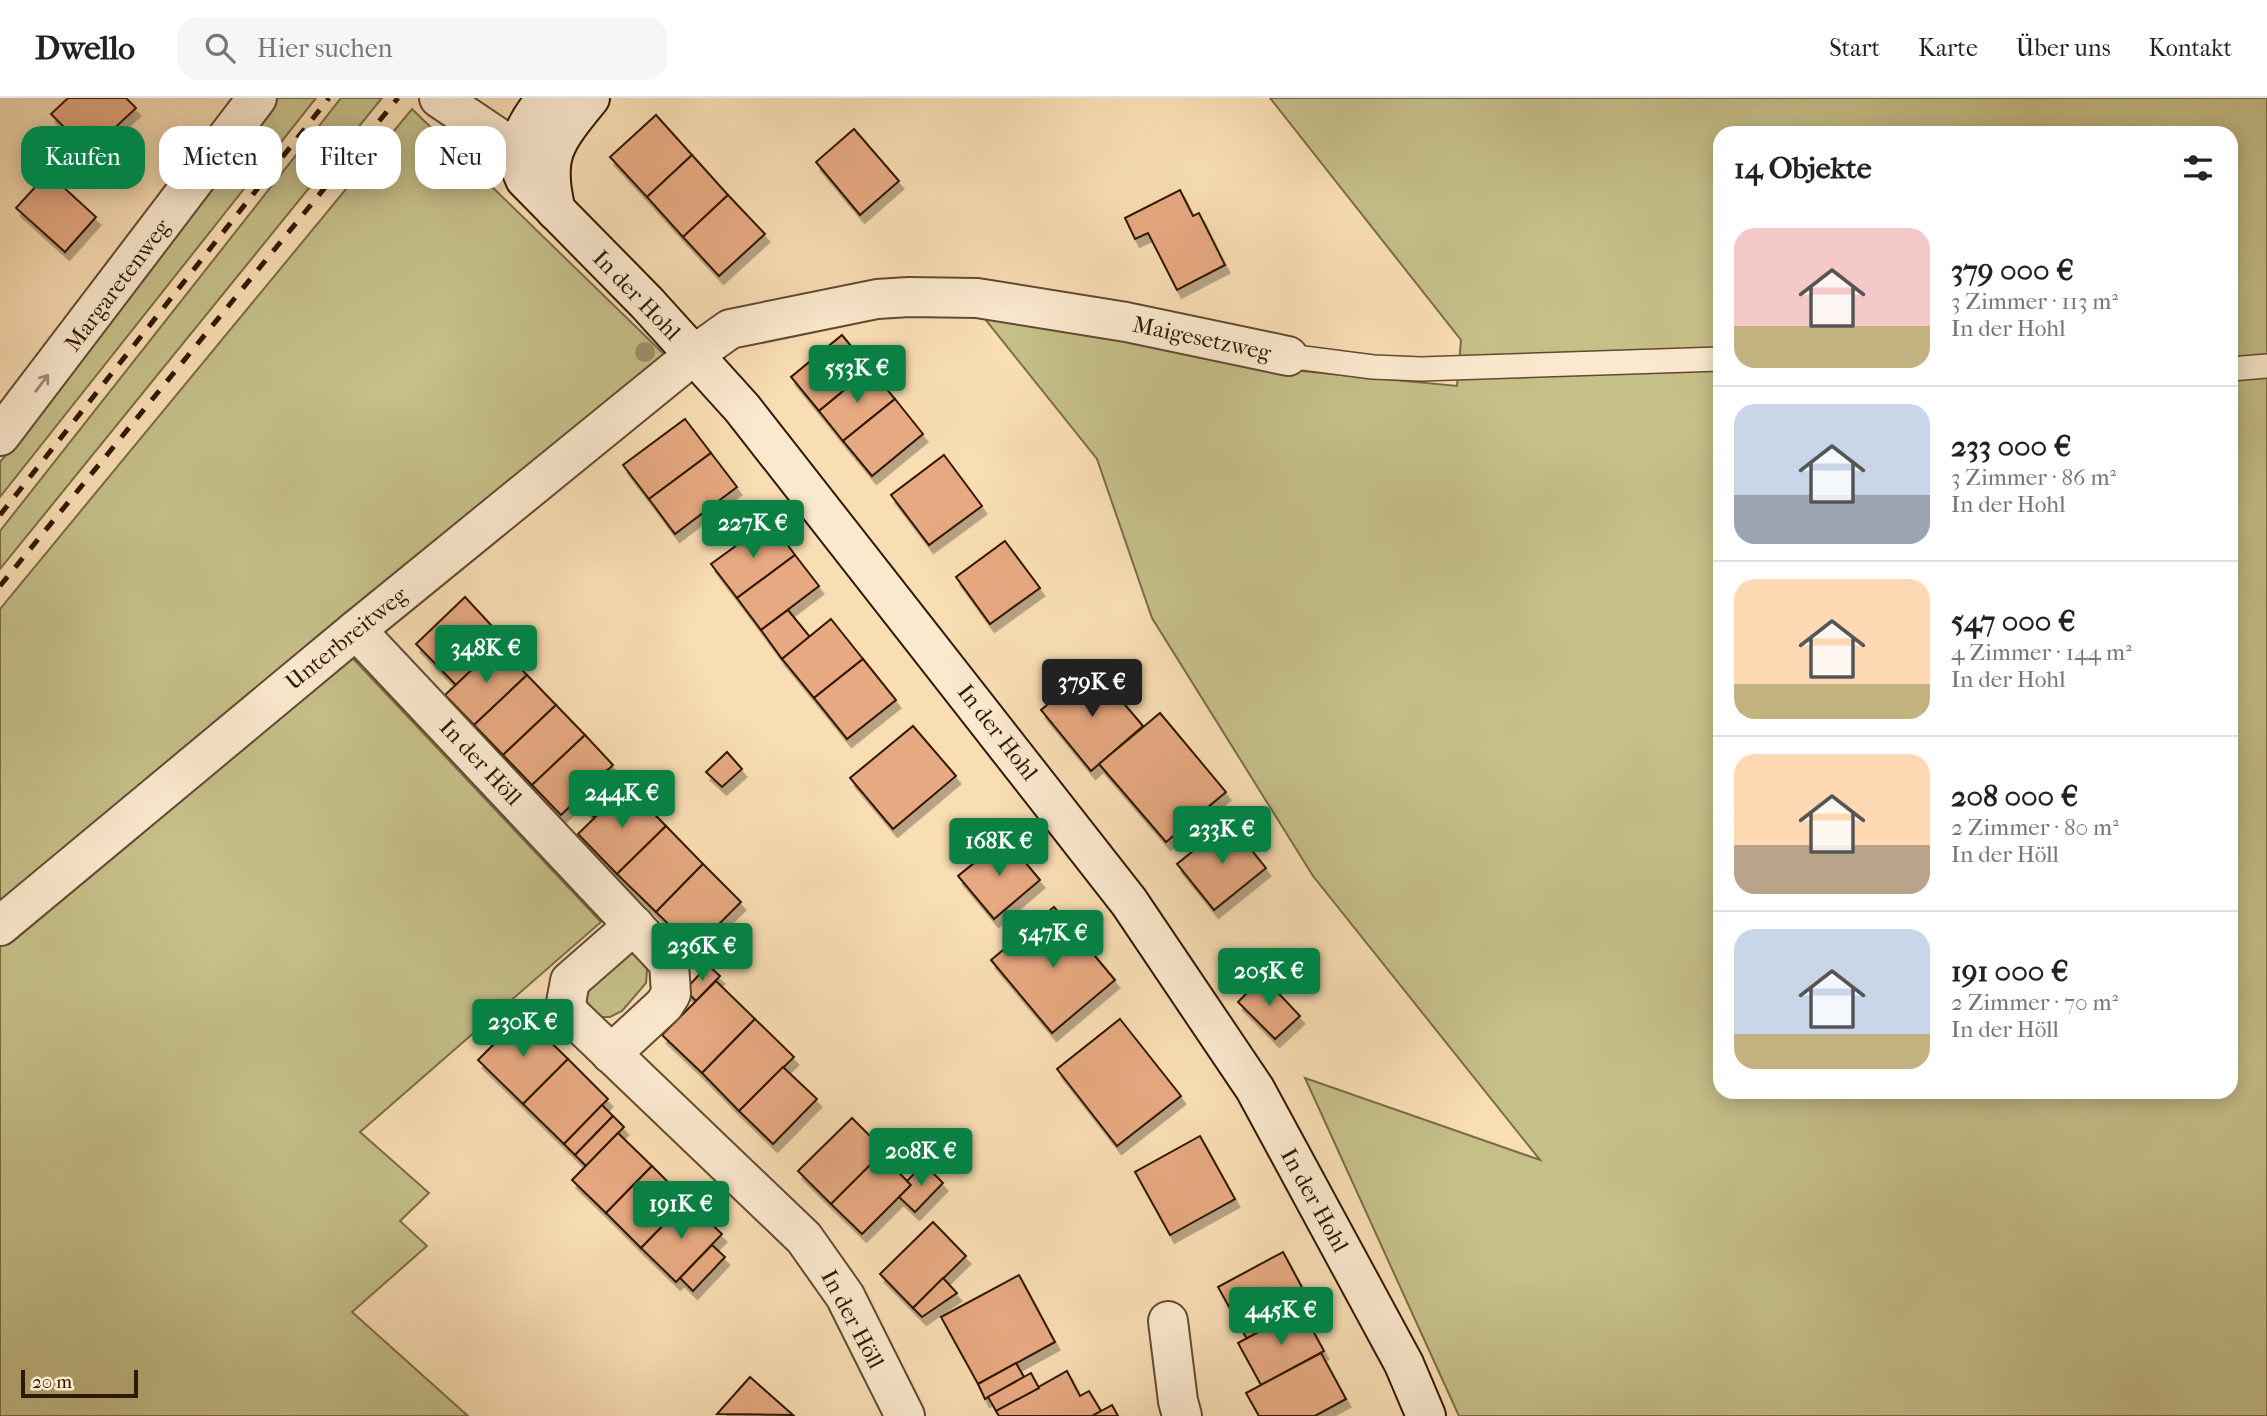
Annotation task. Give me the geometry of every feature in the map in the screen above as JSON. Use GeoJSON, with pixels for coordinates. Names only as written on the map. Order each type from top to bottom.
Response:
{"type":"FeatureCollection","features":[{"type":"Feature","properties":{"kind":"street","name":"Margaretenweg"},"geometry":{"type":"LineString","coordinates":[[0,436],[257,98]]}},
{"type":"Feature","properties":{"kind":"street"},"geometry":{"type":"LineString","coordinates":[[439,98],[497,138],[536,150],[560,135],[590,98]]}},
{"type":"Feature","properties":{"kind":"street"},"geometry":{"type":"LineString","coordinates":[[536,150],[527,125],[547,98]]}},
{"type":"Feature","properties":{"kind":"street","name":"In der Hohl"},"geometry":{"type":"LineString","coordinates":[[536,150],[519,164],[525,179],[695,354],[742,408],[1129,902],[1255,1089],[1404,1364],[1426,1416]]}},
{"type":"Feature","properties":{"kind":"street","name":"Maigesetzweg"},"geometry":{"type":"LineString","coordinates":[[695,354],[730,330],[877,299],[909,297],[991,300],[1126,322],[1288,356]]}},
{"type":"Feature","properties":{"kind":"street","name":"Unterbreitweg"},"geometry":{"type":"LineString","coordinates":[[0,926],[356,630],[695,354]]}},
{"type":"Feature","properties":{"kind":"street","name":"In der Höll"},"geometry":{"type":"LineString","coordinates":[[356,630],[669,963],[671,994],[664,1005],[611,1054]]}},
{"type":"Feature","properties":{"kind":"street","name":"In der Höll"},"geometry":{"type":"LineString","coordinates":[[634,925],[570,981],[566,991],[570,1014],[804,1238],[845,1296],[905,1416]]}},
{"type":"Feature","properties":{"kind":"street"},"geometry":{"type":"LineString","coordinates":[[1168,1321],[1182,1416]]}},
{"type":"Feature","properties":{"kind":"lane","name":"Maigesetzweg"},"geometry":{"type":"LineString","coordinates":[[1288,356],[1373,367],[1421,369],[1713,359]]}},
{"type":"Feature","properties":{"kind":"lane"},"geometry":{"type":"LineString","coordinates":[[2238,368],[2267,366]]}},
{"type":"Feature","properties":{"kind":"shaded area"},"geometry":{"type":"Polygon","coordinates":[[[266,98],[316,98],[282,141],[282,126],[246,126],[266,98]]]}},
{"type":"Feature","properties":{"kind":"shaded area"},"geometry":{"type":"Polygon","coordinates":[[[341,98],[382,98],[359,126],[319,126],[341,98]]]}},
{"type":"Feature","properties":{"kind":"shaded area"},"geometry":{"type":"Polygon","coordinates":[[[1270,98],[2267,98],[2267,1416],[1459,1416],[1305,1078],[1540,1160],[1313,876],[1152,618],[1097,459],[977,309],[1301,371],[1457,386],[1461,340],[1270,98]]]}},
{"type":"Feature","properties":{"kind":"shaded area"},"geometry":{"type":"Polygon","coordinates":[[[412,109],[429,126],[415,126],[415,189],[494,189],[672,362],[329,633],[601,922],[360,1132],[429,1193],[400,1221],[427,1246],[352,1312],[468,1416],[0,1416],[0,609],[346,189],[401,189],[401,126],[398,126],[412,109]]]}},
{"type":"Feature","properties":{"kind":"shaded area"},"geometry":{"type":"Polygon","coordinates":[[[296,155],[296,189],[308,189],[0,569],[0,531],[269,189],[282,189],[282,173],[296,155]]]}},
{"type":"Feature","properties":{"kind":"shaded area"},"geometry":{"type":"Polygon","coordinates":[[[201,189],[244,189],[0,497],[0,462],[41,412],[201,189]]]}},
{"type":"Feature","properties":{"kind":"shaded area"},"geometry":{"type":"Polygon","coordinates":[[[628,945],[648,958],[646,983],[622,1011],[610,1017],[600,1017],[587,1007],[586,987],[628,945]]]}},
{"type":"Feature","properties":{"kind":"building"},"geometry":{"type":"Polygon","coordinates":[[[68,98],[126,98],[136,108],[117,126],[63,126],[51,114],[68,98]]]}},
{"type":"Feature","properties":{"kind":"building"},"geometry":{"type":"Polygon","coordinates":[[[656,115],[692,155],[647,197],[610,157],[656,115]]]}},
{"type":"Feature","properties":{"kind":"building"},"geometry":{"type":"Polygon","coordinates":[[[854,129],[899,181],[860,215],[816,162],[854,129]]]}},
{"type":"Feature","properties":{"kind":"building"},"geometry":{"type":"Polygon","coordinates":[[[692,155],[728,195],[683,237],[647,197],[692,155]]]}},
{"type":"Feature","properties":{"kind":"building"},"geometry":{"type":"Polygon","coordinates":[[[33,189],[65,189],[96,217],[65,252],[16,208],[33,189]]]}},
{"type":"Feature","properties":{"kind":"building"},"geometry":{"type":"Polygon","coordinates":[[[1180,190],[1193,216],[1199,213],[1225,265],[1177,290],[1148,233],[1135,239],[1125,218],[1180,190]]]}},
{"type":"Feature","properties":{"kind":"building"},"geometry":{"type":"Polygon","coordinates":[[[728,195],[765,234],[719,276],[683,237],[728,195]]]}},
{"type":"Feature","properties":{"kind":"building"},"geometry":{"type":"Polygon","coordinates":[[[842,335],[870,369],[819,411],[791,377],[842,335]]]}},
{"type":"Feature","properties":{"kind":"building"},"geometry":{"type":"Polygon","coordinates":[[[870,369],[895,399],[843,441],[819,411],[870,369]]]}},
{"type":"Feature","properties":{"kind":"building"},"geometry":{"type":"Polygon","coordinates":[[[895,399],[923,434],[872,476],[843,441],[895,399]]]}},
{"type":"Feature","properties":{"kind":"building"},"geometry":{"type":"Polygon","coordinates":[[[685,419],[711,453],[649,499],[623,465],[685,419]]]}},
{"type":"Feature","properties":{"kind":"building"},"geometry":{"type":"Polygon","coordinates":[[[711,453],[737,487],[675,534],[649,499],[711,453]]]}},
{"type":"Feature","properties":{"kind":"building"},"geometry":{"type":"Polygon","coordinates":[[[944,455],[982,506],[929,545],[891,495],[944,455]]]}},
{"type":"Feature","properties":{"kind":"building"},"geometry":{"type":"Polygon","coordinates":[[[770,521],[795,555],[737,598],[711,564],[770,521]]]}},
{"type":"Feature","properties":{"kind":"building"},"geometry":{"type":"Polygon","coordinates":[[[1005,541],[1040,588],[990,624],[956,577],[1005,541]]]}},
{"type":"Feature","properties":{"kind":"building"},"geometry":{"type":"Polygon","coordinates":[[[795,555],[819,586],[761,630],[737,598],[795,555]]]}},
{"type":"Feature","properties":{"kind":"building"},"geometry":{"type":"Polygon","coordinates":[[[465,597],[504,639],[456,685],[416,644],[465,597]]]}},
{"type":"Feature","properties":{"kind":"building"},"geometry":{"type":"Polygon","coordinates":[[[788,610],[810,637],[782,659],[761,630],[788,610]]]}},
{"type":"Feature","properties":{"kind":"building"},"geometry":{"type":"Polygon","coordinates":[[[831,619],[863,659],[814,698],[782,659],[831,619]]]}},
{"type":"Feature","properties":{"kind":"building"},"geometry":{"type":"Polygon","coordinates":[[[498,645],[527,675],[474,725],[445,695],[498,645]]]}},
{"type":"Feature","properties":{"kind":"building"},"geometry":{"type":"Polygon","coordinates":[[[863,659],[896,700],[847,739],[814,698],[863,659]]]}},
{"type":"Feature","properties":{"kind":"building"},"geometry":{"type":"Polygon","coordinates":[[[1093,667],[1143,726],[1091,771],[1041,710],[1093,667]]]}},
{"type":"Feature","properties":{"kind":"building"},"geometry":{"type":"Polygon","coordinates":[[[527,675],[556,705],[503,755],[474,725],[527,675]]]}},
{"type":"Feature","properties":{"kind":"building"},"geometry":{"type":"Polygon","coordinates":[[[556,705],[585,735],[532,785],[503,755],[556,705]]]}},
{"type":"Feature","properties":{"kind":"building"},"geometry":{"type":"Polygon","coordinates":[[[1160,713],[1226,792],[1166,842],[1099,764],[1160,713]]]}},
{"type":"Feature","properties":{"kind":"building"},"geometry":{"type":"Polygon","coordinates":[[[913,726],[956,776],[893,829],[850,778],[913,726]]]}},
{"type":"Feature","properties":{"kind":"building"},"geometry":{"type":"Polygon","coordinates":[[[585,735],[613,765],[561,815],[532,785],[585,735]]]}},
{"type":"Feature","properties":{"kind":"building"},"geometry":{"type":"Polygon","coordinates":[[[727,752],[742,769],[722,787],[706,772],[727,752]]]}},
{"type":"Feature","properties":{"kind":"building"},"geometry":{"type":"Polygon","coordinates":[[[607,770],[616,779],[586,808],[577,799],[607,770]]]}},
{"type":"Feature","properties":{"kind":"building"},"geometry":{"type":"Polygon","coordinates":[[[616,779],[625,788],[595,818],[586,808],[616,779]]]}},
{"type":"Feature","properties":{"kind":"building"},"geometry":{"type":"Polygon","coordinates":[[[627,786],[666,826],[617,874],[578,834],[627,786]]]}},
{"type":"Feature","properties":{"kind":"building"},"geometry":{"type":"Polygon","coordinates":[[[1229,822],[1266,868],[1214,910],[1177,864],[1229,822]]]}},
{"type":"Feature","properties":{"kind":"building"},"geometry":{"type":"Polygon","coordinates":[[[666,826],[703,864],[656,912],[617,874],[666,826]]]}},
{"type":"Feature","properties":{"kind":"building"},"geometry":{"type":"Polygon","coordinates":[[[1005,838],[1040,880],[994,919],[958,876],[1005,838]]]}},
{"type":"Feature","properties":{"kind":"building"},"geometry":{"type":"Polygon","coordinates":[[[703,864],[741,902],[694,949],[656,912],[703,864]]]}},
{"type":"Feature","properties":{"kind":"building"},"geometry":{"type":"Polygon","coordinates":[[[1054,907],[1115,980],[1052,1033],[991,960],[1054,907]]]}},
{"type":"Feature","properties":{"kind":"building"},"geometry":{"type":"Polygon","coordinates":[[[708,965],[720,976],[696,1001],[685,990],[708,965]]]}},
{"type":"Feature","properties":{"kind":"building"},"geometry":{"type":"Polygon","coordinates":[[[1263,977],[1300,1016],[1275,1039],[1238,1002],[1263,977]]]}},
{"type":"Feature","properties":{"kind":"building"},"geometry":{"type":"Polygon","coordinates":[[[716,981],[755,1019],[702,1073],[662,1035],[716,981]]]}},
{"type":"Feature","properties":{"kind":"building"},"geometry":{"type":"Polygon","coordinates":[[[523,1015],[568,1059],[523,1104],[478,1060],[523,1015]]]}},
{"type":"Feature","properties":{"kind":"building"},"geometry":{"type":"Polygon","coordinates":[[[755,1019],[794,1057],[739,1111],[702,1073],[755,1019]]]}},
{"type":"Feature","properties":{"kind":"building"},"geometry":{"type":"Polygon","coordinates":[[[1120,1019],[1181,1096],[1117,1146],[1057,1069],[1120,1019]]]}},
{"type":"Feature","properties":{"kind":"building"},"geometry":{"type":"Polygon","coordinates":[[[568,1059],[608,1099],[564,1144],[523,1104],[568,1059]]]}},
{"type":"Feature","properties":{"kind":"building"},"geometry":{"type":"Polygon","coordinates":[[[783,1067],[817,1099],[773,1144],[739,1111],[783,1067]]]}},
{"type":"Feature","properties":{"kind":"building"},"geometry":{"type":"Polygon","coordinates":[[[602,1105],[613,1116],[575,1155],[564,1144],[602,1105]]]}},
{"type":"Feature","properties":{"kind":"building"},"geometry":{"type":"Polygon","coordinates":[[[613,1116],[624,1127],[586,1166],[575,1155],[613,1116]]]}},
{"type":"Feature","properties":{"kind":"building"},"geometry":{"type":"Polygon","coordinates":[[[852,1118],[885,1151],[831,1204],[798,1171],[852,1118]]]}},
{"type":"Feature","properties":{"kind":"building"},"geometry":{"type":"Polygon","coordinates":[[[618,1133],[652,1166],[606,1213],[572,1180],[618,1133]]]}},
{"type":"Feature","properties":{"kind":"building"},"geometry":{"type":"Polygon","coordinates":[[[1200,1136],[1235,1199],[1170,1235],[1135,1172],[1200,1136]]]}},
{"type":"Feature","properties":{"kind":"building"},"geometry":{"type":"Polygon","coordinates":[[[881,1154],[911,1185],[862,1234],[831,1204],[881,1154]]]}},
{"type":"Feature","properties":{"kind":"building"},"geometry":{"type":"Polygon","coordinates":[[[924,1164],[943,1183],[915,1212],[899,1197],[911,1185],[907,1181],[924,1164]]]}},
{"type":"Feature","properties":{"kind":"building"},"geometry":{"type":"Polygon","coordinates":[[[652,1166],[687,1201],[641,1248],[606,1213],[652,1166]]]}},
{"type":"Feature","properties":{"kind":"building"},"geometry":{"type":"Polygon","coordinates":[[[687,1201],[722,1234],[676,1282],[641,1248],[687,1201]]]}},
{"type":"Feature","properties":{"kind":"building"},"geometry":{"type":"Polygon","coordinates":[[[933,1222],[966,1256],[913,1308],[880,1274],[933,1222]]]}},
{"type":"Feature","properties":{"kind":"building"},"geometry":{"type":"Polygon","coordinates":[[[712,1245],[725,1257],[693,1291],[680,1278],[712,1245]]]}},
{"type":"Feature","properties":{"kind":"building"},"geometry":{"type":"Polygon","coordinates":[[[1283,1252],[1311,1304],[1247,1339],[1218,1287],[1283,1252]]]}},
{"type":"Feature","properties":{"kind":"building"},"geometry":{"type":"Polygon","coordinates":[[[1019,1275],[1055,1342],[978,1384],[941,1317],[1019,1275]]]}},
{"type":"Feature","properties":{"kind":"building"},"geometry":{"type":"Polygon","coordinates":[[[943,1278],[957,1293],[922,1317],[913,1308],[943,1278]]]}},
{"type":"Feature","properties":{"kind":"building"},"geometry":{"type":"Polygon","coordinates":[[[1301,1309],[1324,1351],[1261,1385],[1238,1343],[1301,1309]]]}},
{"type":"Feature","properties":{"kind":"building"},"geometry":{"type":"Polygon","coordinates":[[[1321,1353],[1346,1399],[1315,1416],[1259,1416],[1246,1393],[1321,1353]]]}},
{"type":"Feature","properties":{"kind":"building"},"geometry":{"type":"Polygon","coordinates":[[[1016,1363],[1024,1377],[985,1399],[978,1384],[1016,1363]]]}},
{"type":"Feature","properties":{"kind":"building"},"geometry":{"type":"Polygon","coordinates":[[[1067,1371],[1080,1396],[1089,1391],[1101,1411],[1092,1416],[999,1416],[996,1411],[1067,1371]]]}},
{"type":"Feature","properties":{"kind":"building"},"geometry":{"type":"Polygon","coordinates":[[[1031,1373],[1039,1388],[996,1411],[988,1397],[1031,1373]]]}},
{"type":"Feature","properties":{"kind":"building"},"geometry":{"type":"Polygon","coordinates":[[[750,1377],[793,1415],[717,1414],[750,1377]]]}},
{"type":"Feature","properties":{"kind":"building"},"geometry":{"type":"Polygon","coordinates":[[[1112,1405],[1118,1416],[1092,1416],[1101,1411],[1112,1405]]]}},
{"type":"Feature","properties":{"kind":"railway"},"geometry":{"type":"LineString","coordinates":[[0,515],[329,98]]}},
{"type":"Feature","properties":{"kind":"railway"},"geometry":{"type":"LineString","coordinates":[[0,586],[398,98]]}}]}
